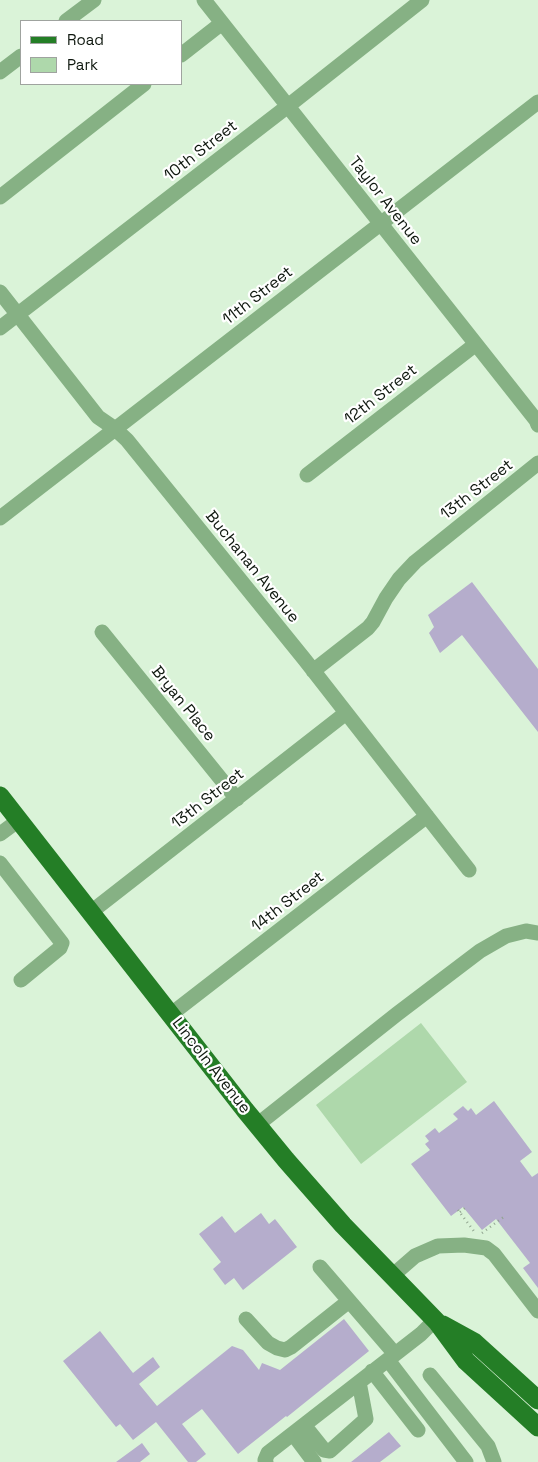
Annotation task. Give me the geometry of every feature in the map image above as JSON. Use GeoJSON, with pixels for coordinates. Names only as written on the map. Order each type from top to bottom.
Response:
{"type":"FeatureCollection","features":[{"type":"Feature","properties":{"kind":"main road","name":"Lincoln Avenue"},"geometry":{"type":"LineString","coordinates":[[0,796],[257,1125],[343,1224],[437,1321],[466,1362],[538,1427]]}},
{"type":"Feature","properties":{"kind":"main road","name":"Lincoln Avenue"},"geometry":{"type":"LineString","coordinates":[[437,1321],[474,1342],[538,1400]]}},
{"type":"Feature","properties":{"kind":"street"},"geometry":{"type":"LineString","coordinates":[[67,20],[94,0]]}},
{"type":"Feature","properties":{"kind":"street","name":"Taylor Avenue"},"geometry":{"type":"LineString","coordinates":[[204,0],[536,420],[538,425]]}},
{"type":"Feature","properties":{"kind":"street","name":"10th Street"},"geometry":{"type":"LineString","coordinates":[[0,328],[422,0]]}},
{"type":"Feature","properties":{"kind":"street"},"geometry":{"type":"LineString","coordinates":[[182,54],[222,23]]}},
{"type":"Feature","properties":{"kind":"street"},"geometry":{"type":"LineString","coordinates":[[0,72],[20,57]]}},
{"type":"Feature","properties":{"kind":"street"},"geometry":{"type":"LineString","coordinates":[[0,197],[143,85]]}},
{"type":"Feature","properties":{"kind":"street","name":"11th Street"},"geometry":{"type":"LineString","coordinates":[[0,518],[538,102]]}},
{"type":"Feature","properties":{"kind":"street","name":"Buchanan Avenue"},"geometry":{"type":"LineString","coordinates":[[0,292],[98,417],[127,440],[313,671],[469,870]]}},
{"type":"Feature","properties":{"kind":"street","name":"12th Street"},"geometry":{"type":"LineString","coordinates":[[307,475],[476,344]]}},
{"type":"Feature","properties":{"kind":"street","name":"13th Street"},"geometry":{"type":"LineString","coordinates":[[313,671],[368,628],[399,579],[415,562],[538,463]]}},
{"type":"Feature","properties":{"kind":"street","name":"Bryan Place"},"geometry":{"type":"LineString","coordinates":[[102,632],[237,799]]}},
{"type":"Feature","properties":{"kind":"street","name":"13th Street"},"geometry":{"type":"LineString","coordinates":[[91,912],[346,713]]}},
{"type":"Feature","properties":{"kind":"street","name":"14th Street"},"geometry":{"type":"LineString","coordinates":[[170,1015],[427,816]]}},
{"type":"Feature","properties":{"kind":"street"},"geometry":{"type":"LineString","coordinates":[[0,834],[18,820]]}},
{"type":"Feature","properties":{"kind":"street"},"geometry":{"type":"LineString","coordinates":[[1,868],[62,943],[60,948],[21,980]]}},
{"type":"Feature","properties":{"kind":"street"},"geometry":{"type":"LineString","coordinates":[[257,1125],[480,951],[506,936],[526,931],[538,933]]}},
{"type":"Feature","properties":{"kind":"street"},"geometry":{"type":"LineString","coordinates":[[392,1276],[415,1256],[438,1246],[464,1245],[486,1248],[494,1254],[538,1311]]}},
{"type":"Feature","properties":{"kind":"street"},"geometry":{"type":"LineString","coordinates":[[320,1266],[350,1301],[392,1356],[466,1462]]}},
{"type":"Feature","properties":{"kind":"street"},"geometry":{"type":"LineString","coordinates":[[246,1319],[268,1343],[285,1350],[350,1301]]}},
{"type":"Feature","properties":{"kind":"street"},"geometry":{"type":"LineString","coordinates":[[266,1462],[268,1453],[437,1321]]}},
{"type":"Feature","properties":{"kind":"street"},"geometry":{"type":"LineString","coordinates":[[372,1371],[418,1430]]}},
{"type":"Feature","properties":{"kind":"street"},"geometry":{"type":"LineString","coordinates":[[430,1375],[488,1446],[494,1462]]}},
{"type":"Feature","properties":{"kind":"street"},"geometry":{"type":"LineString","coordinates":[[299,1429],[324,1450],[330,1451],[366,1419],[359,1382]]}},
{"type":"Feature","properties":{"kind":"street"},"geometry":{"type":"LineString","coordinates":[[299,1429],[314,1462]]}},
{"type":"Feature","properties":{"kind":"path"},"geometry":{"type":"LineString","coordinates":[[465,1208],[459,1211],[478,1236],[505,1216]]}},
{"type":"Feature","properties":{"kind":"green space"},"geometry":{"type":"Polygon","coordinates":[[[421,1023],[467,1082],[361,1164],[316,1105],[421,1023]]]}},
{"type":"Feature","properties":{"kind":"building"},"geometry":{"type":"Polygon","coordinates":[[[472,582],[538,669],[538,732],[462,635],[440,653],[429,633],[434,627],[428,615],[472,582]]]}},
{"type":"Feature","properties":{"kind":"building"},"geometry":{"type":"Polygon","coordinates":[[[494,1101],[532,1152],[520,1161],[532,1177],[538,1173],[538,1288],[523,1268],[530,1263],[496,1219],[482,1230],[463,1207],[451,1216],[411,1164],[430,1150],[425,1144],[429,1141],[425,1136],[435,1128],[439,1133],[458,1119],[453,1114],[463,1106],[468,1111],[471,1108],[476,1115],[494,1101]]]}},
{"type":"Feature","properties":{"kind":"building"},"geometry":{"type":"Polygon","coordinates":[[[261,1213],[269,1224],[275,1219],[297,1247],[243,1290],[234,1278],[225,1285],[213,1269],[221,1262],[199,1234],[222,1216],[235,1233],[261,1213]]]}},
{"type":"Feature","properties":{"kind":"building"},"geometry":{"type":"Polygon","coordinates":[[[344,1319],[369,1351],[238,1454],[202,1409],[182,1424],[206,1454],[196,1462],[188,1462],[156,1422],[133,1440],[120,1424],[116,1427],[63,1361],[100,1331],[133,1373],[153,1357],[160,1367],[139,1384],[157,1406],[232,1346],[243,1350],[259,1370],[262,1363],[280,1370],[344,1319]]]}},
{"type":"Feature","properties":{"kind":"building"},"geometry":{"type":"Polygon","coordinates":[[[389,1432],[401,1446],[380,1462],[351,1462],[389,1432]]]}},
{"type":"Feature","properties":{"kind":"building"},"geometry":{"type":"Polygon","coordinates":[[[142,1443],[150,1454],[140,1462],[116,1462],[142,1443]]]}}]}
